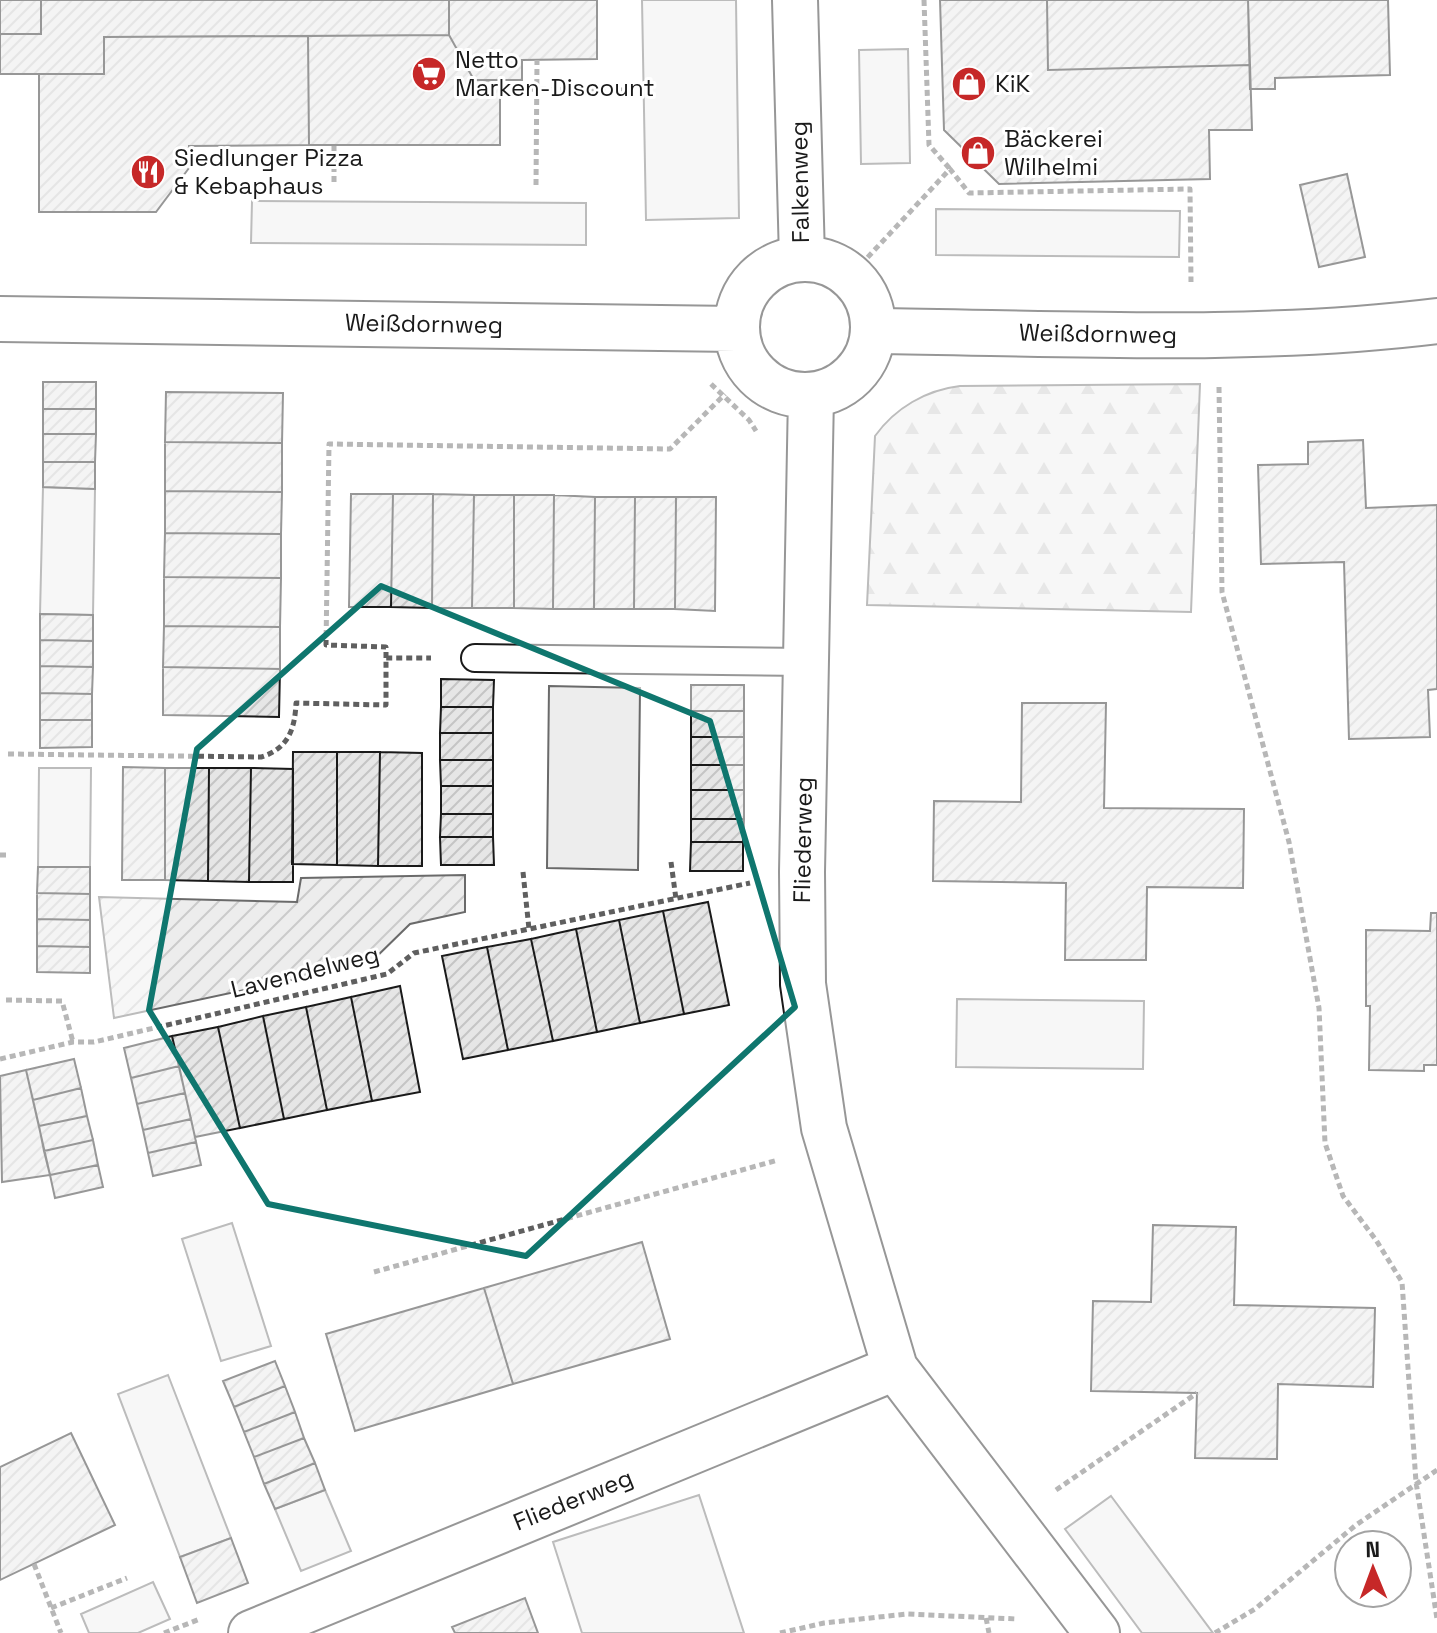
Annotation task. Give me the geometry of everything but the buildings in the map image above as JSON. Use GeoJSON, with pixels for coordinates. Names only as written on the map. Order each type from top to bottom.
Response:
{"type":"FeatureCollection","features":[{"type":"Feature","properties":{"kind":"street","name":"Falkenweg"},"geometry":{"type":"LineString","coordinates":[[736,329],[740,303],[754,280],[776,264],[802,258],[795,0]]}},
{"type":"Feature","properties":{"kind":"street"},"geometry":{"type":"LineString","coordinates":[[736,329],[740,351],[751,370],[768,385],[789,394],[811,395],[847,381],[870,350],[872,311],[864,291],[850,276],[828,262],[802,258]]}},
{"type":"Feature","properties":{"kind":"street","name":"Weißdornweg"},"geometry":{"type":"LineString","coordinates":[[0,319],[736,329]]}},
{"type":"Feature","properties":{"kind":"street","name":"Weißdornweg"},"geometry":{"type":"LineString","coordinates":[[873,331],[1262,334],[1345,332],[1437,321]]}},
{"type":"Feature","properties":{"kind":"street","name":"Fliederweg"},"geometry":{"type":"LineString","coordinates":[[811,395],[802,872],[803,984],[824,1128],[895,1368],[1095,1631]]}},
{"type":"Feature","properties":{"kind":"street","name":"Fliederweg"},"geometry":{"type":"LineString","coordinates":[[251,1633],[895,1368]]}},
{"type":"Feature","properties":{"kind":"lane"},"geometry":{"type":"LineString","coordinates":[[475,658],[806,662]]}},
{"type":"Feature","properties":{"kind":"path"},"geometry":{"type":"LineString","coordinates":[[924,0],[929,145],[969,193],[1190,189],[1191,282]]}},
{"type":"Feature","properties":{"kind":"path"},"geometry":{"type":"LineString","coordinates":[[536,185],[537,60]]}},
{"type":"Feature","properties":{"kind":"path"},"geometry":{"type":"LineString","coordinates":[[500,89],[623,90]]}},
{"type":"Feature","properties":{"kind":"path"},"geometry":{"type":"LineString","coordinates":[[334,146],[334,185]]}},
{"type":"Feature","properties":{"kind":"path"},"geometry":{"type":"LineString","coordinates":[[850,276],[950,169]]}},
{"type":"Feature","properties":{"kind":"path"},"geometry":{"type":"LineString","coordinates":[[702,378],[725,394],[757,433]]}},
{"type":"Feature","properties":{"kind":"path"},"geometry":{"type":"LineString","coordinates":[[1219,385],[1222,592],[1289,842],[1319,1008],[1325,1143],[1343,1196],[1402,1282],[1416,1482],[1437,1619]]}},
{"type":"Feature","properties":{"kind":"path"},"geometry":{"type":"LineString","coordinates":[[8,754],[261,757],[282,746],[291,735],[296,703],[386,705],[386,647],[326,645],[329,444],[670,449],[725,394]]}},
{"type":"Feature","properties":{"kind":"path"},"geometry":{"type":"LineString","coordinates":[[386,658],[475,658]]}},
{"type":"Feature","properties":{"kind":"path"},"geometry":{"type":"LineString","coordinates":[[671,862],[676,899]]}},
{"type":"Feature","properties":{"kind":"path"},"geometry":{"type":"LineString","coordinates":[[523,872],[529,929]]}},
{"type":"Feature","properties":{"kind":"path","name":"Lavendelweg"},"geometry":{"type":"LineString","coordinates":[[0,1059],[73,1042],[94,1042],[387,974],[414,953],[802,872]]}},
{"type":"Feature","properties":{"kind":"path"},"geometry":{"type":"LineString","coordinates":[[6,1000],[62,1001],[73,1042]]}},
{"type":"Feature","properties":{"kind":"path"},"geometry":{"type":"LineString","coordinates":[[374,1272],[783,1157]]}},
{"type":"Feature","properties":{"kind":"path"},"geometry":{"type":"LineString","coordinates":[[1011,1521],[1197,1393]]}},
{"type":"Feature","properties":{"kind":"path"},"geometry":{"type":"LineString","coordinates":[[1215,1633],[1255,1609],[1356,1525],[1437,1470]]}},
{"type":"Feature","properties":{"kind":"path"},"geometry":{"type":"LineString","coordinates":[[34,1564],[61,1633]]}},
{"type":"Feature","properties":{"kind":"path"},"geometry":{"type":"LineString","coordinates":[[51,1608],[127,1578]]}},
{"type":"Feature","properties":{"kind":"path"},"geometry":{"type":"LineString","coordinates":[[780,1633],[824,1623],[907,1614],[1028,1619],[1095,1631]]}},
{"type":"Feature","properties":{"kind":"path"},"geometry":{"type":"LineString","coordinates":[[164,1633],[206,1616]]}},
{"type":"Feature","properties":{"kind":"path"},"geometry":{"type":"LineString","coordinates":[[986,1618],[989,1633]]}},
{"type":"Feature","properties":{"kind":"highlighted area"},"geometry":{"type":"Polygon","coordinates":[[[381,586],[710,721],[795,1007],[526,1256],[268,1204],[149,1010],[197,749],[381,586]]]}},
{"type":"Feature","properties":{"kind":"green space"},"geometry":{"type":"Polygon","coordinates":[[[1200,384],[1191,612],[867,605],[875,436],[892,417],[912,402],[960,386],[1200,384]]]}},
{"type":"Feature","properties":{"kind":"green space"},"geometry":{"type":"Polygon","coordinates":[[[465,875],[465,912],[410,924],[370,963],[114,1018],[99,897],[297,902],[301,878],[465,875]]]}},
{"type":"Feature","properties":{"kind":"shaded area"},"geometry":{"type":"Polygon","coordinates":[[[642,0],[736,0],[739,218],[646,220],[642,0]]]}},
{"type":"Feature","properties":{"kind":"shaded area"},"geometry":{"type":"Polygon","coordinates":[[[908,49],[910,163],[861,164],[859,50],[908,49]]]}},
{"type":"Feature","properties":{"kind":"shaded area"},"geometry":{"type":"Polygon","coordinates":[[[252,201],[586,203],[586,245],[251,243],[252,201]]]}},
{"type":"Feature","properties":{"kind":"shaded area"},"geometry":{"type":"Polygon","coordinates":[[[936,209],[1180,211],[1179,257],[936,255],[936,209]]]}},
{"type":"Feature","properties":{"kind":"shaded area"},"geometry":{"type":"Polygon","coordinates":[[[43,487],[95,489],[93,615],[40,614],[43,487]]]}},
{"type":"Feature","properties":{"kind":"shaded area"},"geometry":{"type":"Polygon","coordinates":[[[549,686],[640,688],[638,870],[547,868],[549,686]]]}},
{"type":"Feature","properties":{"kind":"shaded area"},"geometry":{"type":"Polygon","coordinates":[[[39,768],[91,768],[90,867],[38,867],[39,768]]]}},
{"type":"Feature","properties":{"kind":"shaded area"},"geometry":{"type":"Polygon","coordinates":[[[957,999],[1144,1001],[1143,1069],[956,1067],[957,999]]]}},
{"type":"Feature","properties":{"kind":"shaded area"},"geometry":{"type":"Polygon","coordinates":[[[232,1223],[271,1346],[221,1361],[182,1239],[232,1223]]]}},
{"type":"Feature","properties":{"kind":"shaded area"},"geometry":{"type":"Polygon","coordinates":[[[168,1375],[231,1538],[180,1557],[118,1394],[168,1375]]]}},
{"type":"Feature","properties":{"kind":"shaded area"},"geometry":{"type":"Polygon","coordinates":[[[325,1490],[351,1551],[301,1571],[275,1509],[325,1490]]]}},
{"type":"Feature","properties":{"kind":"shaded area"},"geometry":{"type":"Polygon","coordinates":[[[699,1495],[744,1633],[582,1633],[553,1542],[699,1495]]]}},
{"type":"Feature","properties":{"kind":"shaded area"},"geometry":{"type":"Polygon","coordinates":[[[1111,1496],[1213,1633],[1142,1633],[1065,1529],[1111,1496]]]}},
{"type":"Feature","properties":{"kind":"shaded area"},"geometry":{"type":"Polygon","coordinates":[[[153,1582],[170,1619],[138,1633],[89,1633],[81,1614],[153,1582]]]}},
{"type":"Feature","properties":{"kind":"place","name":"Netto Marken-Discount"},"geometry":{"type":"Point","coordinates":[429,74]}},
{"type":"Feature","properties":{"kind":"place","name":"KiK"},"geometry":{"type":"Point","coordinates":[969,84]}},
{"type":"Feature","properties":{"kind":"place","name":"Bäckerei Wilhelmi"},"geometry":{"type":"Point","coordinates":[978,153]}},
{"type":"Feature","properties":{"kind":"place","name":"Siedlunger Pizza & Kebaphaus"},"geometry":{"type":"Point","coordinates":[148,172]}}]}
